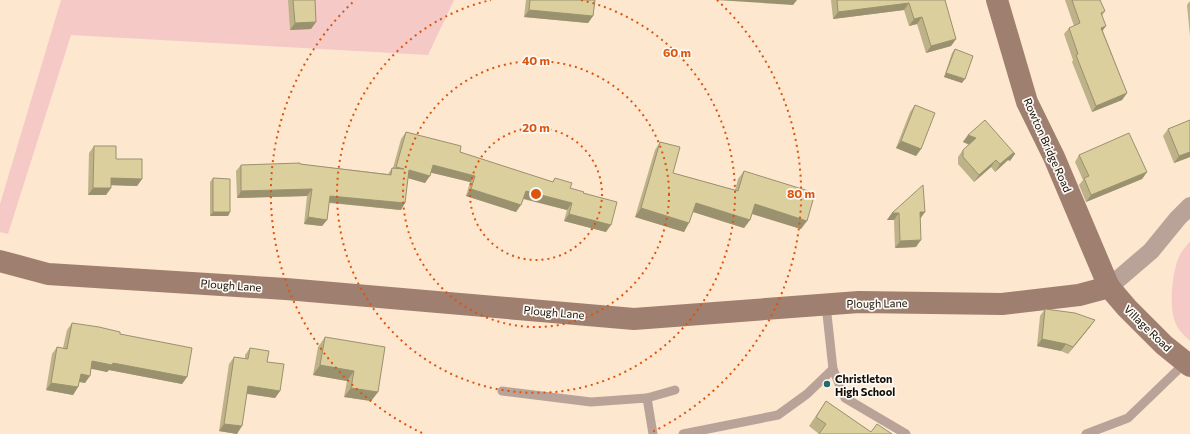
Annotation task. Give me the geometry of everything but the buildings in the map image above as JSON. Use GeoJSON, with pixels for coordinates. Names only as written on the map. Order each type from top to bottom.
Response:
{"type":"FeatureCollection","features":[{"type":"Feature","properties":{"kind":"street","name":"Rowton Bridge Road"},"geometry":{"type":"LineString","coordinates":[[997,0],[1027,102],[1054,157],[1110,287]]}},
{"type":"Feature","properties":{"kind":"street"},"geometry":{"type":"LineString","coordinates":[[1110,287],[1151,251],[1178,218],[1190,206]]}},
{"type":"Feature","properties":{"kind":"street","name":"Plough Lane"},"geometry":{"type":"LineString","coordinates":[[0,261],[48,274],[286,289],[634,319],[859,302],[1002,304],[1079,295],[1110,287]]}},
{"type":"Feature","properties":{"kind":"street","name":"Village Road"},"geometry":{"type":"LineString","coordinates":[[1110,287],[1126,308],[1164,345],[1188,364]]}},
{"type":"Feature","properties":{"kind":"lane"},"geometry":{"type":"LineString","coordinates":[[826,305],[833,369],[845,398],[906,434]]}},
{"type":"Feature","properties":{"kind":"lane"},"geometry":{"type":"LineString","coordinates":[[1086,434],[1128,418],[1188,364]]}},
{"type":"Feature","properties":{"kind":"lane"},"geometry":{"type":"LineString","coordinates":[[683,434],[778,415],[806,394],[833,369]]}},
{"type":"Feature","properties":{"kind":"lane"},"geometry":{"type":"LineString","coordinates":[[502,391],[591,402],[647,398],[675,390]]}},
{"type":"Feature","properties":{"kind":"lane"},"geometry":{"type":"LineString","coordinates":[[647,398],[654,434]]}},
{"type":"Feature","properties":{"kind":"shaded area"},"geometry":{"type":"Polygon","coordinates":[[[61,0],[454,0],[428,55],[71,35],[8,234],[0,232],[0,204],[61,0]]]}},
{"type":"Feature","properties":{"kind":"shaded area"},"geometry":{"type":"Polygon","coordinates":[[[1190,241],[1190,341],[1176,325],[1172,307],[1172,289],[1177,263],[1181,253],[1190,241]]]}},
{"type":"Feature","properties":{"kind":"place","name":"Christleton High School"},"geometry":{"type":"Point","coordinates":[827,384]}}]}
